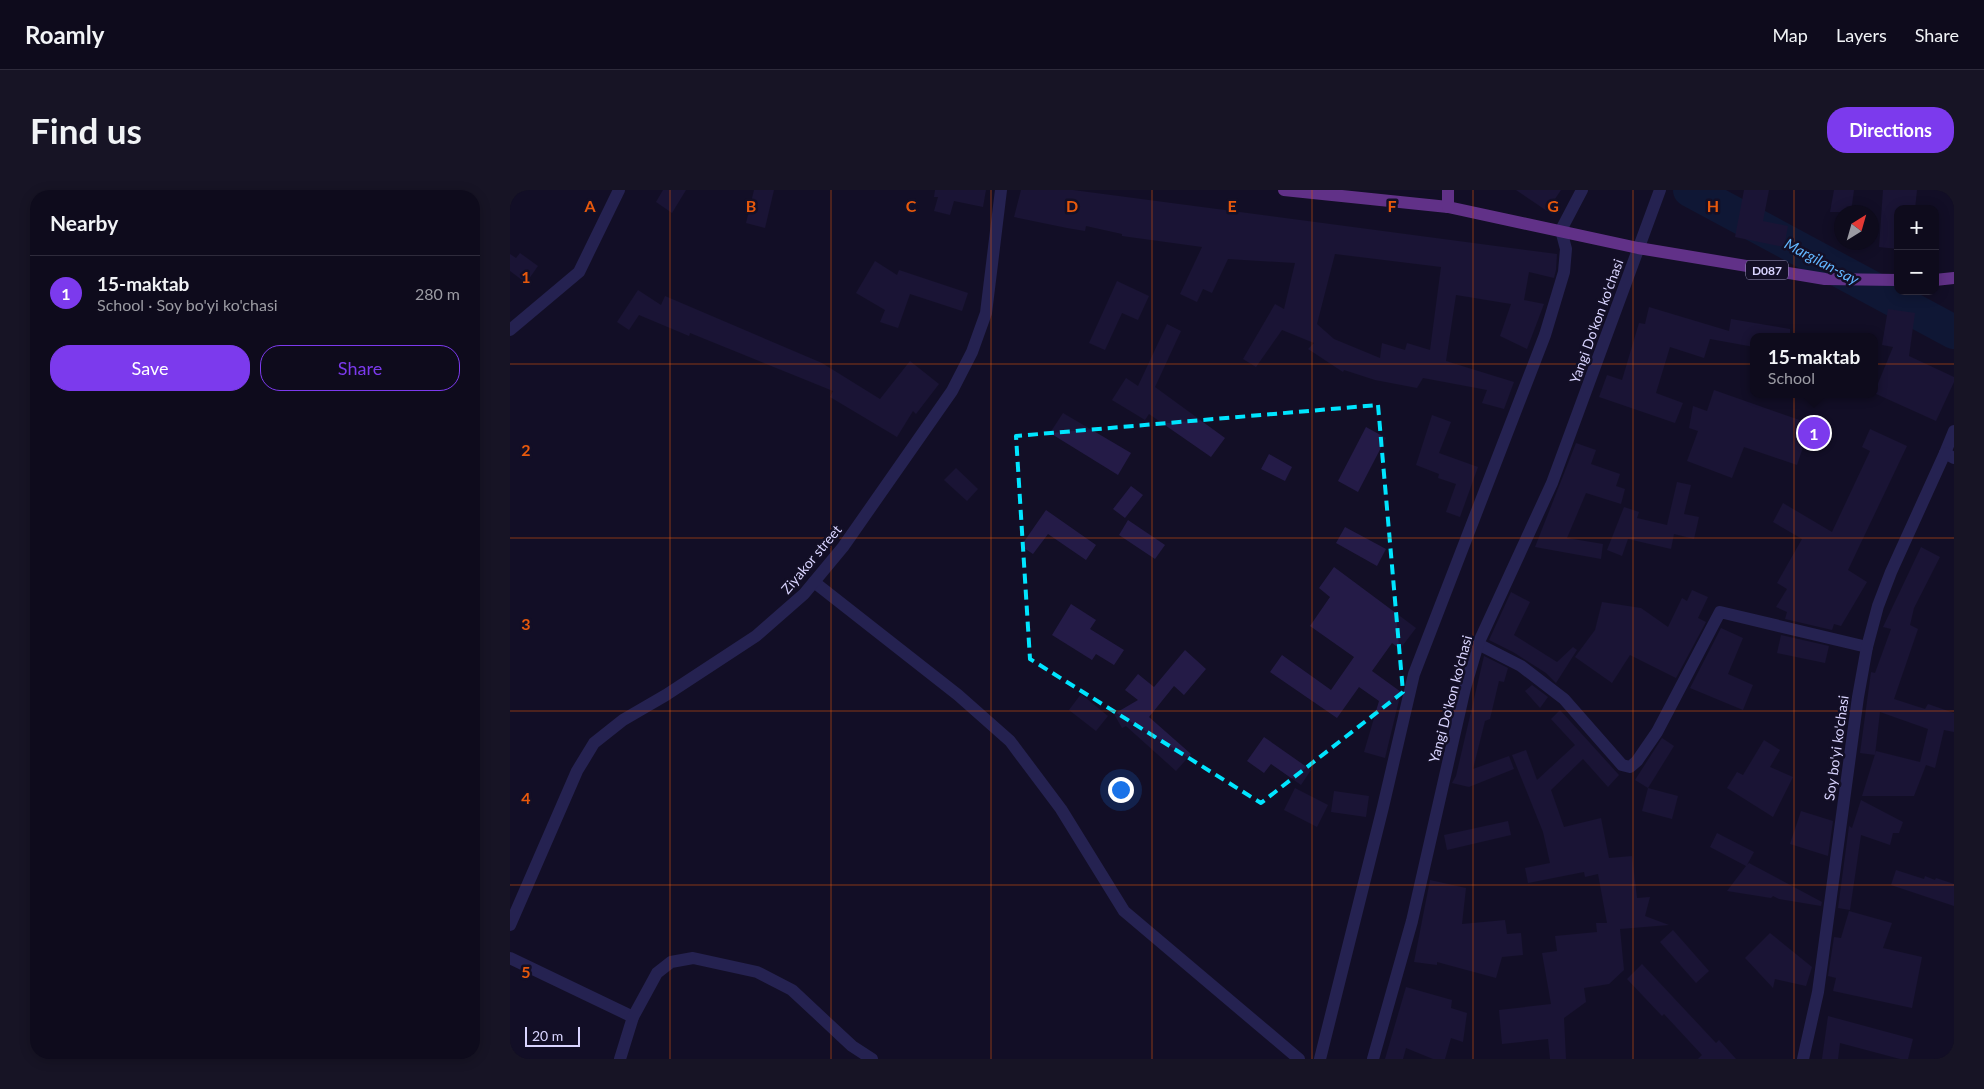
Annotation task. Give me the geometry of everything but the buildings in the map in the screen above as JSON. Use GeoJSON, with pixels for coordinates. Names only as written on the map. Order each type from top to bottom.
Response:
{"type":"FeatureCollection","features":[{"type":"Feature","properties":{"kind":"main road","name":"D087"},"geometry":{"type":"LineString","coordinates":[[1284,190],[1448,207],[1562,230],[1638,248],[1825,279],[1894,280]]}},
{"type":"Feature","properties":{"kind":"main road"},"geometry":{"type":"LineString","coordinates":[[1448,190],[1448,207]]}},
{"type":"Feature","properties":{"kind":"main road"},"geometry":{"type":"LineString","coordinates":[[1939,280],[1954,278]]}},
{"type":"Feature","properties":{"kind":"street"},"geometry":{"type":"LineString","coordinates":[[510,330],[579,272],[619,190]]}},
{"type":"Feature","properties":{"kind":"street","name":"Ziyakor street"},"geometry":{"type":"LineString","coordinates":[[510,925],[577,771],[594,743],[623,720],[666,695],[756,636],[804,594],[843,547],[952,391],[972,352],[986,313],[1001,190]]}},
{"type":"Feature","properties":{"kind":"street"},"geometry":{"type":"LineString","coordinates":[[1320,1059],[1414,674],[1545,335],[1564,272],[1566,249],[1562,230],[1582,190]]}},
{"type":"Feature","properties":{"kind":"street","name":"Yangi Do'kon ko'chasi"},"geometry":{"type":"LineString","coordinates":[[1374,1059],[1412,921],[1465,688],[1478,644],[1552,483],[1660,190]]}},
{"type":"Feature","properties":{"kind":"street","name":"Soy bo'yi ko'chasi"},"geometry":{"type":"LineString","coordinates":[[1803,1059],[1818,992],[1858,697],[1868,647],[1878,606],[1888,580],[1949,456],[1954,431]]}},
{"type":"Feature","properties":{"kind":"street"},"geometry":{"type":"LineString","coordinates":[[814,582],[958,695],[1010,741],[1061,809],[1124,911],[1299,1059]]}},
{"type":"Feature","properties":{"kind":"street"},"geometry":{"type":"LineString","coordinates":[[1478,644],[1521,666],[1564,699],[1622,764],[1630,767],[1637,761],[1657,732],[1720,612],[1868,647]]}},
{"type":"Feature","properties":{"kind":"street"},"geometry":{"type":"LineString","coordinates":[[510,958],[633,1017]]}},
{"type":"Feature","properties":{"kind":"street"},"geometry":{"type":"LineString","coordinates":[[620,1059],[633,1017],[657,973],[670,962],[693,958],[757,972],[792,990],[852,1046],[872,1059]]}},
{"type":"Feature","properties":{"kind":"highlighted area"},"geometry":{"type":"Polygon","coordinates":[[[1378,405],[1403,692],[1261,803],[1030,659],[1016,436],[1378,405]]]}},
{"type":"Feature","properties":{"kind":"waterway","name":"Margilan-say"},"geometry":{"type":"LineString","coordinates":[[1690,190],[1954,332]]}},
{"type":"Feature","properties":{"kind":"place","name":"15-maktab"},"geometry":{"type":"Point","coordinates":[1814,433]}}]}
